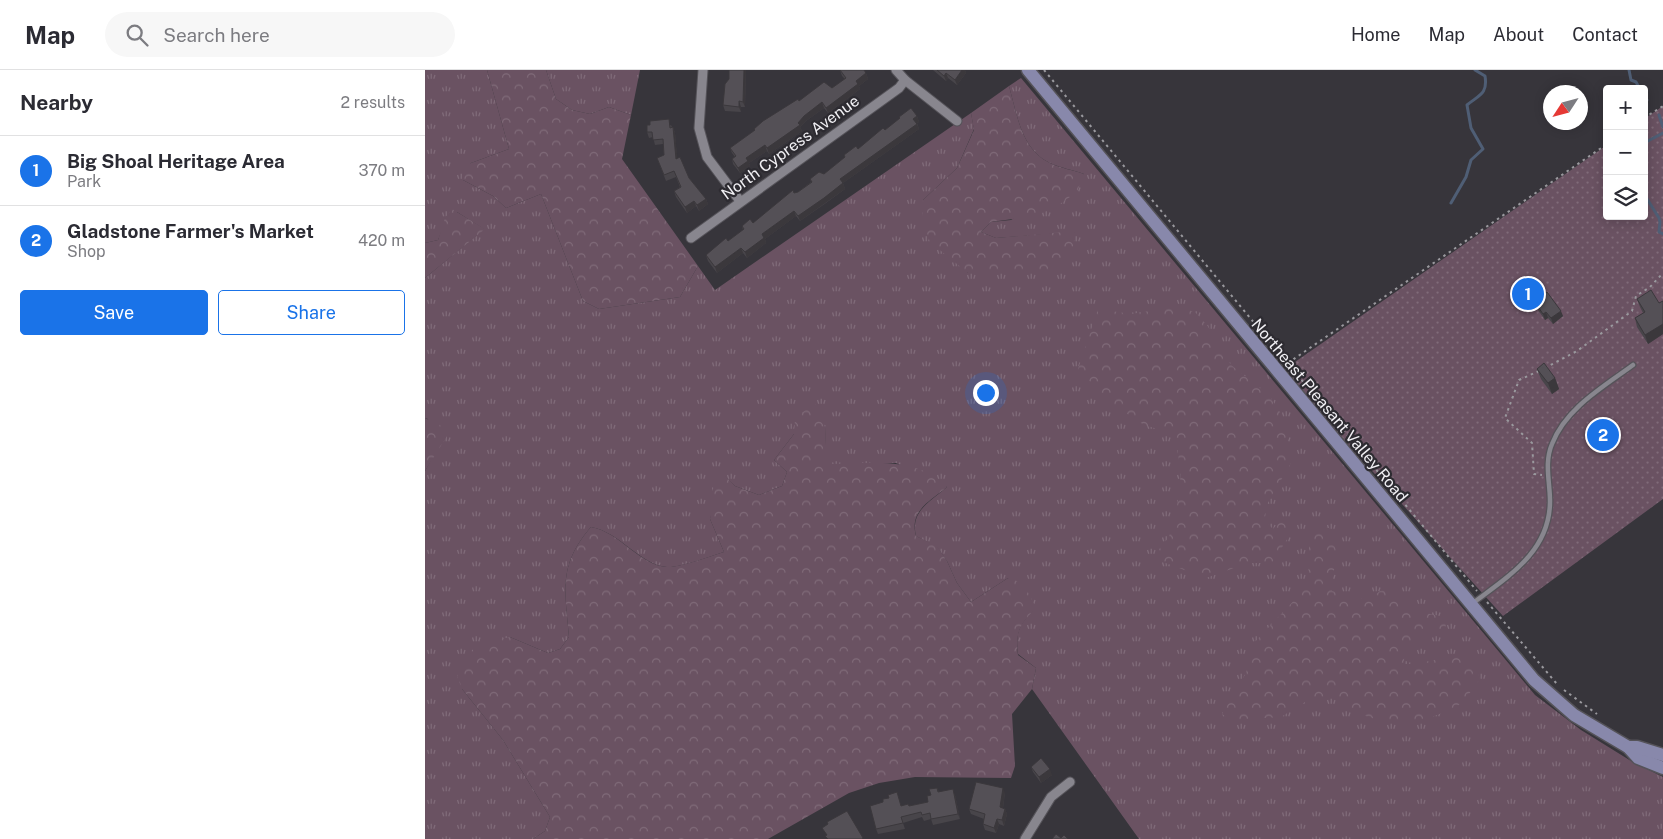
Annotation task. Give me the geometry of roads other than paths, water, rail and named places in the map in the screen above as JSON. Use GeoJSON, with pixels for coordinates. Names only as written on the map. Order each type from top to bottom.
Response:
{"type":"FeatureCollection","features":[{"type":"Feature","properties":{"kind":"street"},"geometry":{"type":"LineString","coordinates":[[703,70],[699,128],[707,157],[740,201]]}},
{"type":"Feature","properties":{"kind":"street"},"geometry":{"type":"LineString","coordinates":[[896,70],[905,80],[957,121]]}},
{"type":"Feature","properties":{"kind":"street","name":"Northeast Pleasant Valley Road"},"geometry":{"type":"LineString","coordinates":[[1027,70],[1471,605],[1547,693],[1589,725],[1628,747],[1638,758],[1663,768]]}},
{"type":"Feature","properties":{"kind":"street","name":"North Cypress Avenue"},"geometry":{"type":"LineString","coordinates":[[691,238],[899,88],[905,80]]}},
{"type":"Feature","properties":{"kind":"street","name":"Northeast Pleasant Valley Road"},"geometry":{"type":"LineString","coordinates":[[1628,747],[1637,747],[1663,755]]}},
{"type":"Feature","properties":{"kind":"street"},"geometry":{"type":"LineString","coordinates":[[1025,839],[1051,797],[1070,782]]}},
{"type":"Feature","properties":{"kind":"lane"},"geometry":{"type":"LineString","coordinates":[[1471,605],[1524,564],[1536,550],[1548,521],[1550,501],[1548,460],[1551,445],[1561,426],[1583,402],[1633,365]]}},
{"type":"Feature","properties":{"kind":"waterway"},"geometry":{"type":"LineString","coordinates":[[1451,203],[1466,177],[1471,160],[1483,149],[1471,128],[1467,105],[1482,94],[1485,87],[1485,76],[1475,70]]}},
{"type":"Feature","properties":{"kind":"waterway"},"geometry":{"type":"LineString","coordinates":[[1629,70],[1631,80],[1638,85]]}},
{"type":"Feature","properties":{"kind":"waterway"},"geometry":{"type":"LineString","coordinates":[[1659,115],[1663,127]]}},
{"type":"Feature","properties":{"kind":"waterway"},"geometry":{"type":"LineString","coordinates":[[1648,141],[1663,133]]}},
{"type":"Feature","properties":{"kind":"waterway"},"geometry":{"type":"LineString","coordinates":[[1648,200],[1659,218],[1659,232],[1663,234]]}},
{"type":"Feature","properties":{"kind":"place","name":"Big Shoal Heritage Area"},"geometry":{"type":"Point","coordinates":[1528,294]}},
{"type":"Feature","properties":{"kind":"place","name":"Gladstone Farmer's Market"},"geometry":{"type":"Point","coordinates":[1603,435]}}]}
